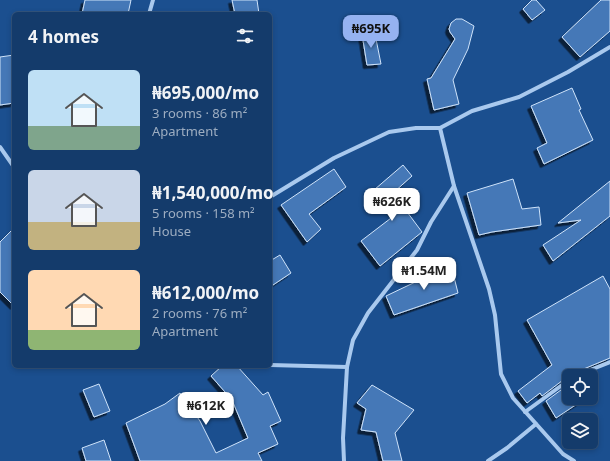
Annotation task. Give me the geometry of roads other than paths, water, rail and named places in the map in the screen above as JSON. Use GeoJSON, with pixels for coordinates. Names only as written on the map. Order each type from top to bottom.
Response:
{"type":"FeatureCollection","features":[{"type":"Feature","properties":{"kind":"street"},"geometry":{"type":"LineString","coordinates":[[150,12],[154,0]]}},
{"type":"Feature","properties":{"kind":"street"},"geometry":{"type":"LineString","coordinates":[[272,196],[334,158],[389,132],[416,128],[440,128],[472,111],[519,97],[568,72],[610,47]]}},
{"type":"Feature","properties":{"kind":"street"},"geometry":{"type":"LineString","coordinates":[[440,128],[454,186],[489,289],[495,315],[501,374],[513,398],[563,454],[574,461]]}},
{"type":"Feature","properties":{"kind":"street"},"geometry":{"type":"LineString","coordinates":[[0,147],[12,164]]}},
{"type":"Feature","properties":{"kind":"street"},"geometry":{"type":"LineString","coordinates":[[344,461],[342,438],[347,368],[353,340],[368,313],[417,250],[431,222],[454,186]]}},
{"type":"Feature","properties":{"kind":"street"},"geometry":{"type":"LineString","coordinates":[[593,369],[610,362]]}},
{"type":"Feature","properties":{"kind":"street"},"geometry":{"type":"LineString","coordinates":[[272,365],[347,368]]}},
{"type":"Feature","properties":{"kind":"street"},"geometry":{"type":"LineString","coordinates":[[526,412],[562,385]]}},
{"type":"Feature","properties":{"kind":"street"},"geometry":{"type":"LineString","coordinates":[[488,461],[507,448],[536,424]]}}]}
